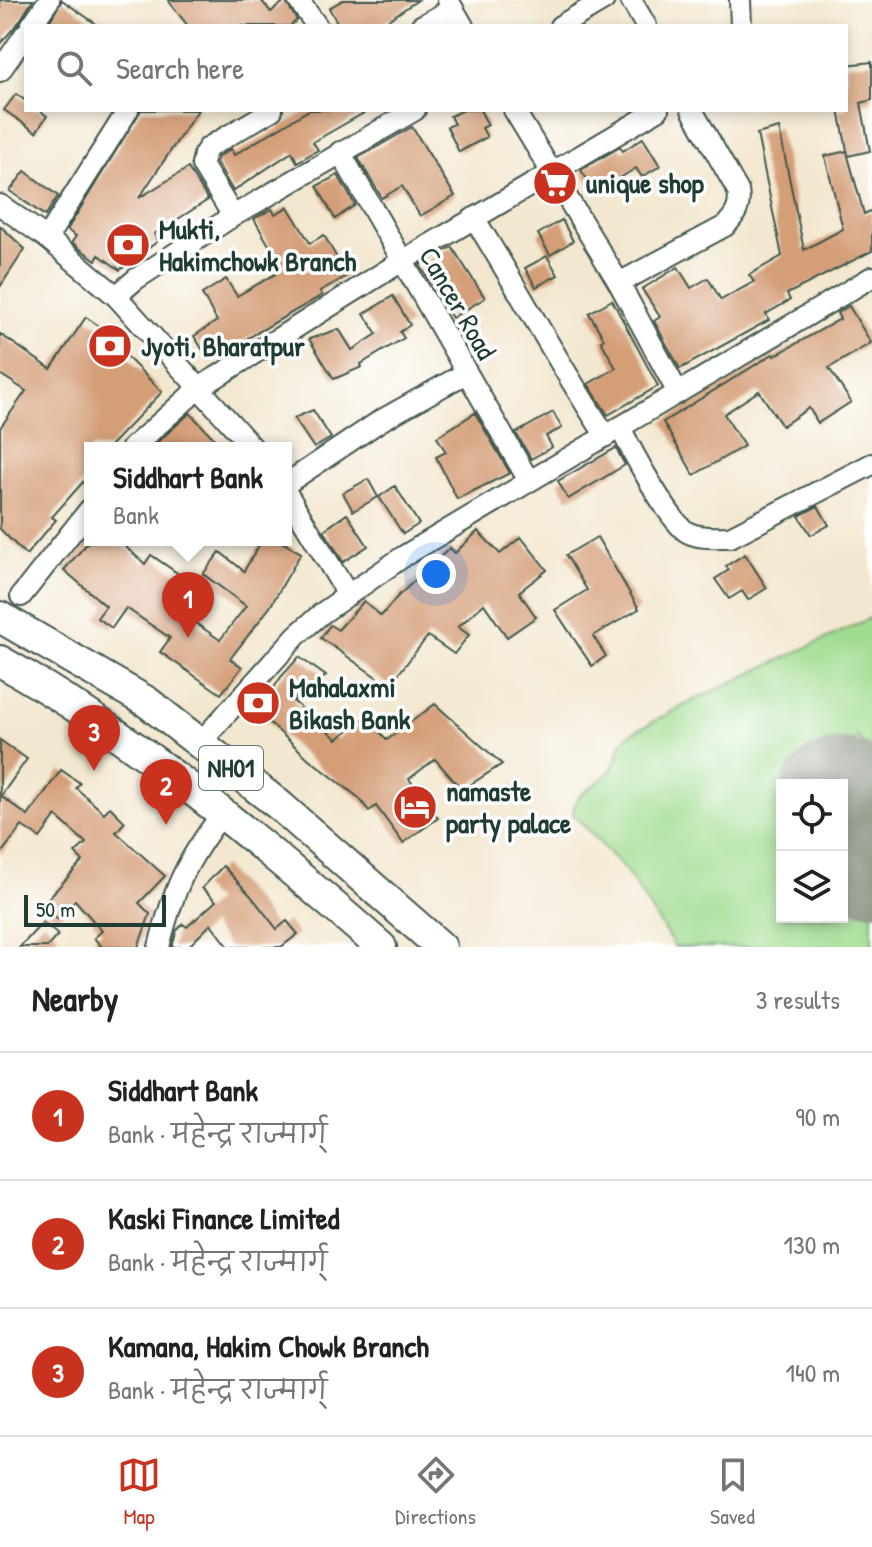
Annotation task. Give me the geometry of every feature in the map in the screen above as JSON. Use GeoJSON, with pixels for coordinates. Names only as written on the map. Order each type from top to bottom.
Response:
{"type":"FeatureCollection","features":[{"type":"Feature","properties":{"kind":"highway","name":"NH01"},"geometry":{"type":"LineString","coordinates":[[10,607],[147,702],[200,743],[340,856],[441,947]]}},
{"type":"Feature","properties":{"kind":"highway","name":"NH01"},"geometry":{"type":"LineString","coordinates":[[0,661],[125,741],[306,880],[381,947]]}},
{"type":"Feature","properties":{"kind":"street"},"geometry":{"type":"LineString","coordinates":[[32,24],[49,0]]}},
{"type":"Feature","properties":{"kind":"street"},"geometry":{"type":"LineString","coordinates":[[298,0],[316,24]]}},
{"type":"Feature","properties":{"kind":"street"},"geometry":{"type":"LineString","coordinates":[[563,24],[604,0]]}},
{"type":"Feature","properties":{"kind":"street"},"geometry":{"type":"LineString","coordinates":[[631,0],[645,24]]}},
{"type":"Feature","properties":{"kind":"street"},"geometry":{"type":"LineString","coordinates":[[740,0],[741,24]]}},
{"type":"Feature","properties":{"kind":"street"},"geometry":{"type":"LineString","coordinates":[[426,24],[455,12]]}},
{"type":"Feature","properties":{"kind":"street"},"geometry":{"type":"LineString","coordinates":[[0,71],[24,36]]}},
{"type":"Feature","properties":{"kind":"street"},"geometry":{"type":"LineString","coordinates":[[47,238],[127,112]]}},
{"type":"Feature","properties":{"kind":"street"},"geometry":{"type":"LineString","coordinates":[[233,216],[202,165],[204,154],[209,147],[269,112]]}},
{"type":"Feature","properties":{"kind":"street"},"geometry":{"type":"LineString","coordinates":[[116,296],[136,279],[233,216],[411,112]]}},
{"type":"Feature","properties":{"kind":"street"},"geometry":{"type":"LineString","coordinates":[[515,112],[619,283],[678,393]]}},
{"type":"Feature","properties":{"kind":"street"},"geometry":{"type":"LineString","coordinates":[[139,442],[199,388],[402,261],[655,112]]}},
{"type":"Feature","properties":{"kind":"street"},"geometry":{"type":"LineString","coordinates":[[619,283],[725,226],[734,216],[740,202],[738,191],[693,112]]}},
{"type":"Feature","properties":{"kind":"street","name":"Cancer Road"},"geometry":{"type":"LineString","coordinates":[[340,152],[529,481]]}},
{"type":"Feature","properties":{"kind":"street"},"geometry":{"type":"LineString","coordinates":[[0,205],[47,238],[116,296],[248,442]]}},
{"type":"Feature","properties":{"kind":"street"},"geometry":{"type":"LineString","coordinates":[[474,218],[522,295],[569,380],[613,432],[687,532],[706,537],[730,537],[872,464]]}},
{"type":"Feature","properties":{"kind":"street"},"geometry":{"type":"LineString","coordinates":[[200,743],[297,635],[404,556],[872,277]]}},
{"type":"Feature","properties":{"kind":"street"},"geometry":{"type":"LineString","coordinates":[[292,480],[380,421],[466,373]]}},
{"type":"Feature","properties":{"kind":"street"},"geometry":{"type":"LineString","coordinates":[[292,502],[348,595]]}},
{"type":"Feature","properties":{"kind":"street"},"geometry":{"type":"LineString","coordinates":[[10,607],[84,516]]}},
{"type":"Feature","properties":{"kind":"street"},"geometry":{"type":"LineString","coordinates":[[159,947],[170,905],[189,859],[222,814]]}},
{"type":"Feature","properties":{"kind":"green space"},"geometry":{"type":"Polygon","coordinates":[[[872,617],[872,759],[858,737],[798,779],[776,779],[776,923],[848,923],[848,877],[872,915],[872,947],[675,947],[626,871],[573,814],[582,794],[610,771],[627,737],[694,700],[872,617]]]}},
{"type":"Feature","properties":{"kind":"building"},"geometry":{"type":"Polygon","coordinates":[[[0,0],[33,0],[0,44],[0,0]]]}},
{"type":"Feature","properties":{"kind":"building"},"geometry":{"type":"Polygon","coordinates":[[[62,0],[96,24],[48,24],[62,0]]]}},
{"type":"Feature","properties":{"kind":"building"},"geometry":{"type":"Polygon","coordinates":[[[168,0],[261,0],[271,12],[285,1],[297,20],[292,24],[186,24],[168,0]]]}},
{"type":"Feature","properties":{"kind":"building"},"geometry":{"type":"Polygon","coordinates":[[[343,0],[418,0],[382,24],[338,24],[329,8],[343,0]]]}},
{"type":"Feature","properties":{"kind":"building"},"geometry":{"type":"Polygon","coordinates":[[[872,62],[872,100],[861,103],[870,151],[848,156],[864,214],[872,210],[872,251],[787,294],[790,300],[766,314],[769,320],[680,369],[654,321],[660,317],[642,289],[678,267],[691,288],[708,278],[721,300],[754,282],[749,275],[782,256],[757,134],[779,128],[804,250],[843,229],[825,156],[847,151],[848,155],[839,112],[848,112],[848,65],[872,62]]]}},
{"type":"Feature","properties":{"kind":"building"},"geometry":{"type":"Polygon","coordinates":[[[16,94],[24,100],[24,112],[42,112],[47,116],[36,132],[4,110],[16,94]]]}},
{"type":"Feature","properties":{"kind":"building"},"geometry":{"type":"Polygon","coordinates":[[[140,112],[197,112],[139,198],[188,168],[208,200],[154,234],[158,241],[120,270],[99,255],[96,260],[79,248],[72,242],[76,236],[67,230],[140,112]]]}},
{"type":"Feature","properties":{"kind":"building"},"geometry":{"type":"Polygon","coordinates":[[[306,112],[366,112],[313,142],[318,150],[297,162],[292,152],[233,191],[216,162],[218,157],[231,149],[234,155],[306,112]]]}},
{"type":"Feature","properties":{"kind":"building"},"geometry":{"type":"Polygon","coordinates":[[[459,112],[481,112],[488,125],[482,128],[487,137],[459,152],[447,127],[454,124],[450,116],[459,112]]]}},
{"type":"Feature","properties":{"kind":"building"},"geometry":{"type":"Polygon","coordinates":[[[412,127],[455,196],[420,216],[402,186],[382,198],[358,158],[412,127]]]}},
{"type":"Feature","properties":{"kind":"building"},"geometry":{"type":"Polygon","coordinates":[[[643,138],[660,166],[642,177],[636,168],[596,193],[581,170],[620,147],[623,151],[643,138]]]}},
{"type":"Feature","properties":{"kind":"building"},"geometry":{"type":"Polygon","coordinates":[[[25,171],[58,196],[45,216],[10,191],[25,171]]]}},
{"type":"Feature","properties":{"kind":"building"},"geometry":{"type":"Polygon","coordinates":[[[338,175],[355,205],[335,219],[317,186],[338,175]]]}},
{"type":"Feature","properties":{"kind":"building"},"geometry":{"type":"Polygon","coordinates":[[[288,207],[310,243],[324,235],[347,276],[320,291],[322,295],[217,356],[206,346],[203,350],[194,336],[217,321],[202,294],[226,279],[237,296],[277,273],[272,264],[278,261],[254,219],[272,209],[275,214],[288,207]]]}},
{"type":"Feature","properties":{"kind":"building"},"geometry":{"type":"Polygon","coordinates":[[[562,220],[573,241],[550,255],[538,234],[562,220]]]}},
{"type":"Feature","properties":{"kind":"building"},"geometry":{"type":"Polygon","coordinates":[[[0,226],[25,249],[0,287],[0,226]]]}},
{"type":"Feature","properties":{"kind":"building"},"geometry":{"type":"Polygon","coordinates":[[[452,247],[485,298],[452,318],[420,265],[452,247]]]}},
{"type":"Feature","properties":{"kind":"building"},"geometry":{"type":"Polygon","coordinates":[[[547,256],[558,275],[536,287],[525,268],[547,256]]]}},
{"type":"Feature","properties":{"kind":"building"},"geometry":{"type":"Polygon","coordinates":[[[393,296],[410,325],[400,332],[404,338],[361,364],[362,367],[334,379],[309,339],[339,329],[352,350],[377,334],[364,314],[393,296]]]}},
{"type":"Feature","properties":{"kind":"building"},"geometry":{"type":"Polygon","coordinates":[[[612,300],[658,386],[608,415],[588,384],[616,368],[589,313],[612,300]]]}},
{"type":"Feature","properties":{"kind":"building"},"geometry":{"type":"Polygon","coordinates":[[[849,306],[871,343],[829,368],[851,402],[818,423],[809,408],[782,426],[759,391],[724,414],[744,446],[694,475],[663,422],[773,354],[840,319],[837,313],[849,306]]]}},
{"type":"Feature","properties":{"kind":"building"},"geometry":{"type":"Polygon","coordinates":[[[86,317],[113,336],[110,340],[162,392],[114,442],[84,442],[84,481],[52,517],[56,520],[26,555],[0,529],[0,428],[26,391],[0,374],[0,334],[51,369],[86,317]]]}},
{"type":"Feature","properties":{"kind":"building"},"geometry":{"type":"Polygon","coordinates":[[[313,410],[331,438],[314,448],[294,418],[313,410]]]}},
{"type":"Feature","properties":{"kind":"building"},"geometry":{"type":"Polygon","coordinates":[[[553,412],[562,428],[546,436],[552,447],[531,459],[516,433],[553,412]]]}},
{"type":"Feature","properties":{"kind":"building"},"geometry":{"type":"Polygon","coordinates":[[[190,413],[217,442],[158,442],[190,413]]]}},
{"type":"Feature","properties":{"kind":"building"},"geometry":{"type":"Polygon","coordinates":[[[475,413],[510,473],[457,499],[436,457],[446,452],[437,437],[475,413]]]}},
{"type":"Feature","properties":{"kind":"building"},"geometry":{"type":"Polygon","coordinates":[[[616,448],[625,465],[568,499],[558,481],[616,448]]]}},
{"type":"Feature","properties":{"kind":"building"},"geometry":{"type":"Polygon","coordinates":[[[368,479],[378,497],[353,511],[343,493],[368,479]]]}},
{"type":"Feature","properties":{"kind":"building"},"geometry":{"type":"Polygon","coordinates":[[[395,486],[419,524],[403,534],[379,497],[395,486]]]}},
{"type":"Feature","properties":{"kind":"building"},"geometry":{"type":"Polygon","coordinates":[[[818,506],[829,525],[811,535],[799,516],[818,506]]]}},
{"type":"Feature","properties":{"kind":"building"},"geometry":{"type":"Polygon","coordinates":[[[347,514],[368,546],[343,562],[324,530],[347,514]]]}},
{"type":"Feature","properties":{"kind":"building"},"geometry":{"type":"Polygon","coordinates":[[[478,531],[500,554],[521,537],[547,570],[519,592],[536,617],[507,637],[484,604],[458,627],[469,635],[454,654],[428,636],[389,686],[321,638],[330,625],[338,630],[364,601],[381,616],[450,548],[455,553],[478,531]]]}},
{"type":"Feature","properties":{"kind":"building"},"geometry":{"type":"Polygon","coordinates":[[[597,537],[639,609],[593,636],[606,656],[592,666],[555,610],[587,590],[566,555],[597,537]]]}},
{"type":"Feature","properties":{"kind":"building"},"geometry":{"type":"Polygon","coordinates":[[[85,546],[125,546],[145,564],[151,555],[202,590],[184,615],[220,640],[246,606],[203,574],[220,552],[244,571],[259,546],[289,546],[301,553],[270,607],[230,659],[242,667],[221,694],[160,652],[170,638],[126,608],[112,628],[97,618],[106,606],[64,570],[85,546]]]}},
{"type":"Feature","properties":{"kind":"building"},"geometry":{"type":"Polygon","coordinates":[[[745,554],[767,588],[748,600],[742,591],[729,599],[715,579],[729,570],[726,566],[745,554]]]}},
{"type":"Feature","properties":{"kind":"building"},"geometry":{"type":"Polygon","coordinates":[[[299,657],[326,676],[293,701],[337,739],[366,717],[387,740],[435,704],[502,764],[462,790],[435,759],[409,779],[438,818],[403,843],[376,806],[369,811],[359,798],[309,759],[258,712],[281,677],[299,657]]]}},
{"type":"Feature","properties":{"kind":"building"},"geometry":{"type":"Polygon","coordinates":[[[0,740],[27,759],[1,796],[28,816],[61,770],[80,783],[76,788],[104,813],[110,807],[125,822],[116,832],[165,876],[139,903],[150,914],[138,947],[102,947],[94,938],[102,931],[75,900],[57,919],[42,905],[83,861],[75,853],[86,843],[56,816],[40,838],[22,826],[0,855],[0,740]]]}},
{"type":"Feature","properties":{"kind":"building"},"geometry":{"type":"Polygon","coordinates":[[[223,866],[277,929],[287,921],[298,934],[281,947],[229,947],[211,924],[188,947],[172,947],[177,930],[183,924],[187,927],[216,901],[202,888],[223,866]]]}},
{"type":"Feature","properties":{"kind":"building"},"geometry":{"type":"Polygon","coordinates":[[[43,922],[58,935],[47,947],[20,947],[43,922]]]}},
{"type":"Feature","properties":{"kind":"runway"},"geometry":{"type":"LineString","coordinates":[[848,812],[872,850]]}},
{"type":"Feature","properties":{"kind":"place","name":"unique shop"},"geometry":{"type":"Point","coordinates":[555,183]}},
{"type":"Feature","properties":{"kind":"place","name":"Mukti, Hakimchowk Branch"},"geometry":{"type":"Point","coordinates":[128,245]}},
{"type":"Feature","properties":{"kind":"place","name":"Jyoti, Bharatpur"},"geometry":{"type":"Point","coordinates":[110,346]}},
{"type":"Feature","properties":{"kind":"place","name":"Siddhart Bank"},"geometry":{"type":"Point","coordinates":[188,638]}},
{"type":"Feature","properties":{"kind":"place","name":"Mahalaxmi Bikash Bank"},"geometry":{"type":"Point","coordinates":[258,703]}},
{"type":"Feature","properties":{"kind":"place","name":"Kamana, Hakim Chowk Branch"},"geometry":{"type":"Point","coordinates":[94,771]}},
{"type":"Feature","properties":{"kind":"place","name":"namaste party palace"},"geometry":{"type":"Point","coordinates":[415,807]}},
{"type":"Feature","properties":{"kind":"place","name":"Kaski Finance Limited"},"geometry":{"type":"Point","coordinates":[166,825]}}]}
